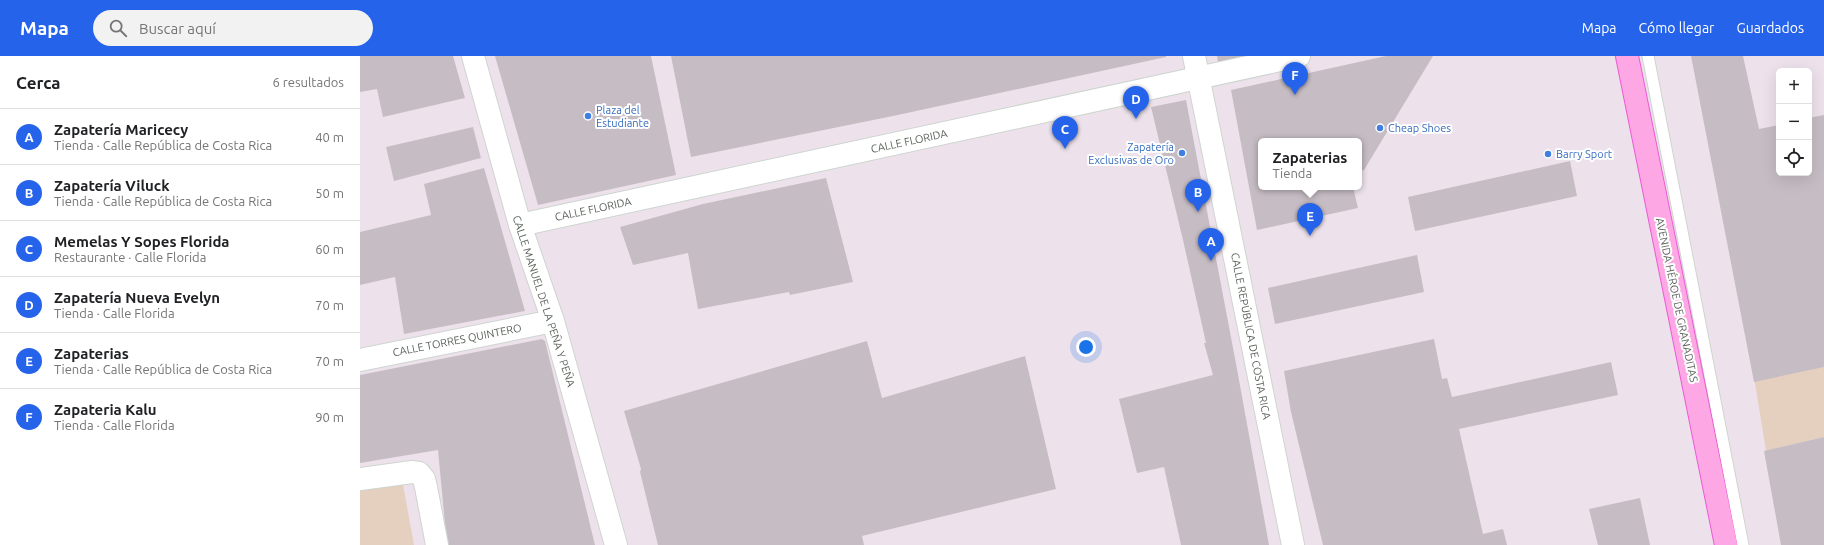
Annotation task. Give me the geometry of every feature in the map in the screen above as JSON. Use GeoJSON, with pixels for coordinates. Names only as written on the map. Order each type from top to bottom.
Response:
{"type":"FeatureCollection","features":[{"type":"Feature","properties":{"kind":"main road","name":"AVENIDA HÉROE DE GRANADITAS"},"geometry":{"type":"LineString","coordinates":[[1627,56],[1726,545]]}},
{"type":"Feature","properties":{"kind":"street","name":"CALLE MANUEL DE LA PEÑA Y PEÑA"},"geometry":{"type":"LineString","coordinates":[[473,56],[520,225],[553,321],[616,545]]}},
{"type":"Feature","properties":{"kind":"street","name":"CALLE REPÚBLICA DE COSTA RICA"},"geometry":{"type":"LineString","coordinates":[[1194,56],[1293,545]]}},
{"type":"Feature","properties":{"kind":"street","name":"CALLE FLORIDA"},"geometry":{"type":"LineString","coordinates":[[520,225],[1299,56]]}},
{"type":"Feature","properties":{"kind":"street","name":"CALLE TORRES QUINTERO"},"geometry":{"type":"LineString","coordinates":[[360,360],[553,321]]}},
{"type":"Feature","properties":{"kind":"street"},"geometry":{"type":"LineString","coordinates":[[360,479],[412,472],[419,473],[424,479],[437,545]]}},
{"type":"Feature","properties":{"kind":"lane"},"geometry":{"type":"LineString","coordinates":[[1648,56],[1743,545]]}},
{"type":"Feature","properties":{"kind":"shaded area"},"geometry":{"type":"Polygon","coordinates":[[[1824,308],[1824,437],[1766,451],[1746,328],[1824,308]]]}},
{"type":"Feature","properties":{"kind":"shaded area"},"geometry":{"type":"Polygon","coordinates":[[[402,479],[414,545],[360,545],[360,485],[402,479]]]}},
{"type":"Feature","properties":{"kind":"building"},"geometry":{"type":"Polygon","coordinates":[[[360,56],[453,56],[465,98],[383,117],[377,89],[360,92],[360,56]]]}},
{"type":"Feature","properties":{"kind":"building","name":"Plaza del Estudiante"},"geometry":{"type":"Polygon","coordinates":[[[495,56],[651,56],[676,175],[538,205],[495,56]]]}},
{"type":"Feature","properties":{"kind":"building"},"geometry":{"type":"Polygon","coordinates":[[[671,56],[1166,57],[893,116],[691,157],[671,56]]]}},
{"type":"Feature","properties":{"kind":"building"},"geometry":{"type":"Polygon","coordinates":[[[1217,56],[1267,56],[1219,67],[1217,56]]]}},
{"type":"Feature","properties":{"kind":"building"},"geometry":{"type":"Polygon","coordinates":[[[1386,56],[1433,56],[1364,170],[1362,170],[1362,138],[1258,138],[1258,190],[1354,190],[1358,208],[1257,230],[1231,90],[1386,56]]]}},
{"type":"Feature","properties":{"kind":"building"},"geometry":{"type":"Polygon","coordinates":[[[1691,56],[1743,56],[1759,129],[1776,126],[1776,176],[1812,176],[1812,117],[1824,115],[1824,367],[1754,382],[1691,56]]]}},
{"type":"Feature","properties":{"kind":"building"},"geometry":{"type":"Polygon","coordinates":[[[1186,100],[1269,545],[1181,545],[1164,467],[1137,473],[1119,399],[1213,375],[1204,343],[1206,343],[1183,240],[1151,107],[1186,100]]]}},
{"type":"Feature","properties":{"kind":"building"},"geometry":{"type":"Polygon","coordinates":[[[473,127],[481,158],[394,181],[386,147],[473,127]]]}},
{"type":"Feature","properties":{"kind":"building"},"geometry":{"type":"Polygon","coordinates":[[[1570,161],[1577,196],[1415,231],[1408,197],[1570,161]]]}},
{"type":"Feature","properties":{"kind":"building"},"geometry":{"type":"Polygon","coordinates":[[[484,168],[525,311],[404,334],[395,277],[360,285],[360,232],[431,215],[424,184],[484,168]]]}},
{"type":"Feature","properties":{"kind":"building"},"geometry":{"type":"Polygon","coordinates":[[[826,178],[853,282],[790,295],[789,292],[698,309],[688,253],[633,265],[620,227],[703,204],[826,178]]]}},
{"type":"Feature","properties":{"kind":"building"},"geometry":{"type":"Polygon","coordinates":[[[1417,255],[1424,292],[1275,324],[1268,288],[1417,255]]]}},
{"type":"Feature","properties":{"kind":"building"},"geometry":{"type":"Polygon","coordinates":[[[542,339],[545,341],[595,545],[447,545],[438,450],[360,463],[360,375],[542,339]]]}},
{"type":"Feature","properties":{"kind":"building"},"geometry":{"type":"Polygon","coordinates":[[[1434,339],[1442,379],[1447,378],[1452,397],[1611,362],[1618,395],[1459,429],[1483,534],[1503,529],[1507,545],[1323,545],[1291,412],[1284,371],[1434,339]]]}},
{"type":"Feature","properties":{"kind":"building"},"geometry":{"type":"Polygon","coordinates":[[[867,341],[882,398],[1025,356],[1056,489],[862,536],[864,545],[658,545],[640,472],[641,469],[624,411],[867,341]]]}},
{"type":"Feature","properties":{"kind":"building"},"geometry":{"type":"Polygon","coordinates":[[[1824,437],[1824,545],[1781,545],[1764,451],[1824,437]]]}},
{"type":"Feature","properties":{"kind":"building"},"geometry":{"type":"Polygon","coordinates":[[[1640,498],[1650,545],[1598,545],[1589,509],[1640,498]]]}},
{"type":"Feature","properties":{"kind":"place","name":"Zapateria Kalu"},"geometry":{"type":"Point","coordinates":[1295,95]}},
{"type":"Feature","properties":{"kind":"place","name":"Plaza del Estudiante"},"geometry":{"type":"Point","coordinates":[588,116]}},
{"type":"Feature","properties":{"kind":"place","name":"Zapatería Nueva Evelyn"},"geometry":{"type":"Point","coordinates":[1136,119]}},
{"type":"Feature","properties":{"kind":"place","name":"Cheap Shoes"},"geometry":{"type":"Point","coordinates":[1380,128]}},
{"type":"Feature","properties":{"kind":"place","name":"Memelas Y Sopes Florida"},"geometry":{"type":"Point","coordinates":[1065,149]}},
{"type":"Feature","properties":{"kind":"place","name":"Zapatería Exclusivas de Oro"},"geometry":{"type":"Point","coordinates":[1182,153]}},
{"type":"Feature","properties":{"kind":"place","name":"Barry Sport"},"geometry":{"type":"Point","coordinates":[1548,154]}},
{"type":"Feature","properties":{"kind":"place","name":"Zapatería Viluck"},"geometry":{"type":"Point","coordinates":[1198,212]}},
{"type":"Feature","properties":{"kind":"place","name":"Zapaterias"},"geometry":{"type":"Point","coordinates":[1310,236]}},
{"type":"Feature","properties":{"kind":"place","name":"Zapatería Maricecy"},"geometry":{"type":"Point","coordinates":[1211,261]}}]}
